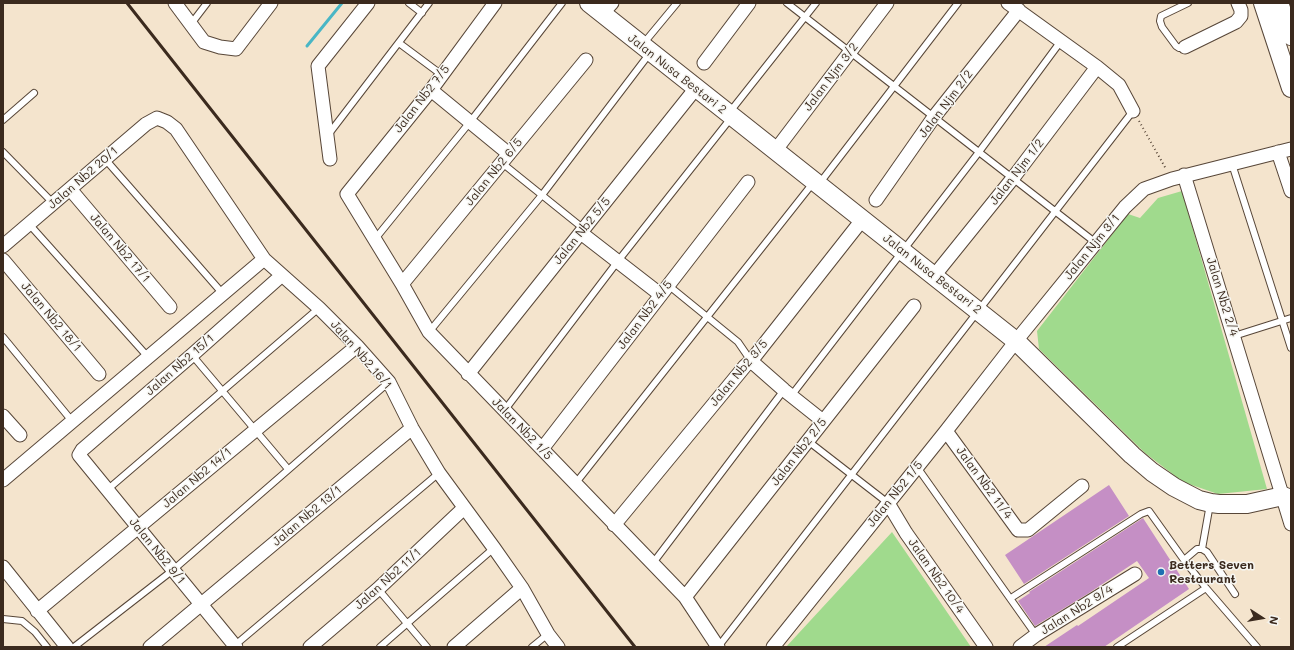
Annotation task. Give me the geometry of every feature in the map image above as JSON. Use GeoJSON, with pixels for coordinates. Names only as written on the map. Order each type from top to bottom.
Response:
{"type":"FeatureCollection","features":[{"type":"Feature","properties":{"kind":"street"},"geometry":{"type":"LineString","coordinates":[[175,3],[204,42],[220,47],[236,48],[271,3]]}},
{"type":"Feature","properties":{"kind":"street"},"geometry":{"type":"LineString","coordinates":[[330,159],[326,138],[318,66],[368,3]]}},
{"type":"Feature","properties":{"kind":"street","name":"Jalan Nb2 7/5"},"geometry":{"type":"LineString","coordinates":[[348,194],[431,90],[495,3]]}},
{"type":"Feature","properties":{"kind":"street"},"geometry":{"type":"LineString","coordinates":[[704,63],[749,3]]}},
{"type":"Feature","properties":{"kind":"street","name":"Jalan Njm 3/2"},"geometry":{"type":"LineString","coordinates":[[775,151],[849,51],[887,3]]}},
{"type":"Feature","properties":{"kind":"street"},"geometry":{"type":"LineString","coordinates":[[1185,47],[1236,22],[1241,16],[1241,10],[1238,3]]}},
{"type":"Feature","properties":{"kind":"street"},"geometry":{"type":"LineString","coordinates":[[1263,3],[1286,54],[1291,88]]}},
{"type":"Feature","properties":{"kind":"street"},"geometry":{"type":"LineString","coordinates":[[1279,3],[1291,36]]}},
{"type":"Feature","properties":{"kind":"street"},"geometry":{"type":"LineString","coordinates":[[1283,3],[1291,16]]}},
{"type":"Feature","properties":{"kind":"street","name":"Jalan Nusa Bestari 2"},"geometry":{"type":"LineString","coordinates":[[601,7],[646,49],[1016,341],[1132,455],[1152,472],[1186,494],[1198,500],[1211,503],[1247,504],[1288,494]]}},
{"type":"Feature","properties":{"kind":"street"},"geometry":{"type":"LineString","coordinates":[[1014,7],[1097,67],[1119,85],[1133,111]]}},
{"type":"Feature","properties":{"kind":"street","name":"Jalan Njm 2/2"},"geometry":{"type":"LineString","coordinates":[[876,200],[1014,7]]}},
{"type":"Feature","properties":{"kind":"street","name":"Jalan Nb2 6/5"},"geometry":{"type":"LineString","coordinates":[[402,284],[586,60]]}},
{"type":"Feature","properties":{"kind":"street","name":"Jalan Njm 1/2"},"geometry":{"type":"LineString","coordinates":[[934,276],[1013,178],[1097,67]]}},
{"type":"Feature","properties":{"kind":"street","name":"Jalan Nb2 5/5"},"geometry":{"type":"LineString","coordinates":[[468,374],[696,88]]}},
{"type":"Feature","properties":{"kind":"street"},"geometry":{"type":"LineString","coordinates":[[431,90],[470,122],[505,158]]}},
{"type":"Feature","properties":{"kind":"street","name":"Jalan Nb2 20/1"},"geometry":{"type":"LineString","coordinates":[[3,246],[146,124],[157,118],[167,122]]}},
{"type":"Feature","properties":{"kind":"street","name":"Jalan Nb2 16/1"},"geometry":{"type":"LineString","coordinates":[[167,122],[176,129],[264,259],[281,276],[320,308],[389,382],[412,428],[439,473],[522,588],[548,634],[558,647]]}},
{"type":"Feature","properties":{"kind":"street"},"geometry":{"type":"LineString","coordinates":[[1178,177],[1291,148]]}},
{"type":"Feature","properties":{"kind":"street"},"geometry":{"type":"LineString","coordinates":[[1278,152],[1291,191]]}},
{"type":"Feature","properties":{"kind":"street","name":"Jalan Njm 3/1"},"geometry":{"type":"LineString","coordinates":[[1016,341],[1125,207],[1144,189],[1178,177]]}},
{"type":"Feature","properties":{"kind":"street","name":"Jalan Nb2 2/4"},"geometry":{"type":"LineString","coordinates":[[1178,177],[1288,494],[1291,524]]}},
{"type":"Feature","properties":{"kind":"street","name":"Jalan Nb2 4/5"},"geometry":{"type":"LineString","coordinates":[[542,449],[748,182]]}},
{"type":"Feature","properties":{"kind":"street","name":"Jalan Nb2 17/1"},"geometry":{"type":"LineString","coordinates":[[70,189],[170,307]]}},
{"type":"Feature","properties":{"kind":"street","name":"Jalan Nb2 1/5"},"geometry":{"type":"LineString","coordinates":[[348,194],[429,332],[685,597],[718,647]]}},
{"type":"Feature","properties":{"kind":"street","name":"Jalan Nb2 3/5"},"geometry":{"type":"LineString","coordinates":[[614,525],[745,366],[751,361],[862,220]]}},
{"type":"Feature","properties":{"kind":"street"},"geometry":{"type":"LineString","coordinates":[[583,231],[618,261],[664,290]]}},
{"type":"Feature","properties":{"kind":"street"},"geometry":{"type":"LineString","coordinates":[[3,480],[264,259]]}},
{"type":"Feature","properties":{"kind":"street","name":"Jalan Nb2 18/1"},"geometry":{"type":"LineString","coordinates":[[3,260],[99,374]]}},
{"type":"Feature","properties":{"kind":"street","name":"Jalan Nb2 15/1"},"geometry":{"type":"LineString","coordinates":[[79,455],[82,450],[281,276]]}},
{"type":"Feature","properties":{"kind":"street","name":"Jalan Nb2 2/5"},"geometry":{"type":"LineString","coordinates":[[685,597],[914,306]]}},
{"type":"Feature","properties":{"kind":"street","name":"Jalan Nb2 1/5"},"geometry":{"type":"LineString","coordinates":[[773,647],[1016,341]]}},
{"type":"Feature","properties":{"kind":"street","name":"Jalan Nb2 14/1"},"geometry":{"type":"LineString","coordinates":[[37,611],[357,346]]}},
{"type":"Feature","properties":{"kind":"street"},"geometry":{"type":"LineString","coordinates":[[751,361],[823,421]]}},
{"type":"Feature","properties":{"kind":"street"},"geometry":{"type":"LineString","coordinates":[[3,416],[20,435]]}},
{"type":"Feature","properties":{"kind":"street","name":"Jalan Nb2 13/1"},"geometry":{"type":"LineString","coordinates":[[150,647],[412,428]]}},
{"type":"Feature","properties":{"kind":"street","name":"Jalan Nb2 11/4"},"geometry":{"type":"LineString","coordinates":[[946,431],[1018,530],[1028,530],[1082,486]]}},
{"type":"Feature","properties":{"kind":"street","name":"Jalan Nb2 9/1"},"geometry":{"type":"LineString","coordinates":[[79,455],[234,646]]}},
{"type":"Feature","properties":{"kind":"street","name":"Jalan Nb2 10/4"},"geometry":{"type":"LineString","coordinates":[[888,504],[906,533],[986,647]]}},
{"type":"Feature","properties":{"kind":"street","name":"Jalan Nb2 11/1"},"geometry":{"type":"LineString","coordinates":[[310,647],[378,589],[464,508]]}},
{"type":"Feature","properties":{"kind":"street"},"geometry":{"type":"LineString","coordinates":[[3,567],[67,647]]}},
{"type":"Feature","properties":{"kind":"street","name":"Jalan Nb2 9/4"},"geometry":{"type":"LineString","coordinates":[[1020,647],[1036,635],[1135,574]]}},
{"type":"Feature","properties":{"kind":"street"},"geometry":{"type":"LineString","coordinates":[[454,647],[522,588]]}},
{"type":"Feature","properties":{"kind":"lane"},"geometry":{"type":"LineString","coordinates":[[191,24],[207,3]]}},
{"type":"Feature","properties":{"kind":"lane"},"geometry":{"type":"LineString","coordinates":[[410,3],[422,13]]}},
{"type":"Feature","properties":{"kind":"lane"},"geometry":{"type":"LineString","coordinates":[[326,138],[429,3]]}},
{"type":"Feature","properties":{"kind":"lane"},"geometry":{"type":"LineString","coordinates":[[375,239],[470,122],[562,3]]}},
{"type":"Feature","properties":{"kind":"lane"},"geometry":{"type":"LineString","coordinates":[[429,332],[542,195],[677,3]]}},
{"type":"Feature","properties":{"kind":"lane"},"geometry":{"type":"LineString","coordinates":[[787,3],[1096,243]]}},
{"type":"Feature","properties":{"kind":"lane"},"geometry":{"type":"LineString","coordinates":[[504,411],[816,3]]}},
{"type":"Feature","properties":{"kind":"lane"},"geometry":{"type":"LineString","coordinates":[[575,484],[707,317],[894,86],[958,3]]}},
{"type":"Feature","properties":{"kind":"lane"},"geometry":{"type":"LineString","coordinates":[[1185,47],[1179,48],[1176,46],[1162,27],[1160,21],[1161,16],[1188,3]]}},
{"type":"Feature","properties":{"kind":"lane"},"geometry":{"type":"LineString","coordinates":[[653,563],[902,251],[979,152],[1061,41]]}},
{"type":"Feature","properties":{"kind":"lane"},"geometry":{"type":"LineString","coordinates":[[399,43],[442,75]]}},
{"type":"Feature","properties":{"kind":"lane"},"geometry":{"type":"LineString","coordinates":[[3,120],[34,93]]}},
{"type":"Feature","properties":{"kind":"lane"},"geometry":{"type":"LineString","coordinates":[[718,647],[1133,111]]}},
{"type":"Feature","properties":{"kind":"lane"},"geometry":{"type":"LineString","coordinates":[[3,152],[53,204]]}},
{"type":"Feature","properties":{"kind":"lane"},"geometry":{"type":"LineString","coordinates":[[505,158],[542,195],[583,231]]}},
{"type":"Feature","properties":{"kind":"lane"},"geometry":{"type":"LineString","coordinates":[[105,159],[223,294]]}},
{"type":"Feature","properties":{"kind":"lane"},"geometry":{"type":"LineString","coordinates":[[1232,164],[1291,348]]}},
{"type":"Feature","properties":{"kind":"lane"},"geometry":{"type":"LineString","coordinates":[[29,224],[148,357]]}},
{"type":"Feature","properties":{"kind":"lane"},"geometry":{"type":"LineString","coordinates":[[664,290],[707,317],[738,342],[751,361]]}},
{"type":"Feature","properties":{"kind":"lane"},"geometry":{"type":"LineString","coordinates":[[107,490],[320,308]]}},
{"type":"Feature","properties":{"kind":"lane"},"geometry":{"type":"LineString","coordinates":[[1234,336],[1291,318]]}},
{"type":"Feature","properties":{"kind":"lane"},"geometry":{"type":"LineString","coordinates":[[3,337],[72,422]]}},
{"type":"Feature","properties":{"kind":"lane"},"geometry":{"type":"LineString","coordinates":[[192,355],[256,429],[288,469]]}},
{"type":"Feature","properties":{"kind":"lane"},"geometry":{"type":"LineString","coordinates":[[74,647],[173,570],[389,382]]}},
{"type":"Feature","properties":{"kind":"lane"},"geometry":{"type":"LineString","coordinates":[[808,441],[888,504]]}},
{"type":"Feature","properties":{"kind":"lane"},"geometry":{"type":"LineString","coordinates":[[917,467],[1036,635]]}},
{"type":"Feature","properties":{"kind":"lane"},"geometry":{"type":"LineString","coordinates":[[234,646],[439,473]]}},
{"type":"Feature","properties":{"kind":"lane"},"geometry":{"type":"LineString","coordinates":[[1202,549],[1211,503]]}},
{"type":"Feature","properties":{"kind":"lane"},"geometry":{"type":"LineString","coordinates":[[1011,598],[1141,514],[1149,511],[1206,588],[1257,647]]}},
{"type":"Feature","properties":{"kind":"lane"},"geometry":{"type":"LineString","coordinates":[[380,647],[494,548]]}},
{"type":"Feature","properties":{"kind":"lane"},"geometry":{"type":"LineString","coordinates":[[1184,560],[1197,549],[1202,549],[1207,552],[1235,594]]}},
{"type":"Feature","properties":{"kind":"lane"},"geometry":{"type":"LineString","coordinates":[[1117,647],[1206,588]]}},
{"type":"Feature","properties":{"kind":"lane"},"geometry":{"type":"LineString","coordinates":[[378,589],[427,647]]}},
{"type":"Feature","properties":{"kind":"lane"},"geometry":{"type":"LineString","coordinates":[[3,619],[22,621],[35,632],[47,647]]}},
{"type":"Feature","properties":{"kind":"lane"},"geometry":{"type":"LineString","coordinates":[[532,647],[548,634]]}},
{"type":"Feature","properties":{"kind":"path"},"geometry":{"type":"LineString","coordinates":[[1133,111],[1178,177]]}},
{"type":"Feature","properties":{"kind":"green space"},"geometry":{"type":"Polygon","coordinates":[[[1182,191],[1267,489],[1218,494],[1183,482],[1145,453],[1039,349],[1037,331],[1128,214],[1140,218],[1158,198],[1182,191]]]}},
{"type":"Feature","properties":{"kind":"green space"},"geometry":{"type":"Polygon","coordinates":[[[892,532],[971,647],[786,647],[892,532]]]}},
{"type":"Feature","properties":{"kind":"building"},"geometry":{"type":"Polygon","coordinates":[[[1109,485],[1129,516],[1024,584],[1005,555],[1109,485]]]}},
{"type":"Feature","properties":{"kind":"building"},"geometry":{"type":"Polygon","coordinates":[[[1143,518],[1189,589],[1104,647],[1044,647],[1149,578],[1137,561],[1035,626],[1018,601],[1030,593],[1029,592],[1143,518]]]}},
{"type":"Feature","properties":{"kind":"waterway"},"geometry":{"type":"LineString","coordinates":[[307,46],[342,3]]}},
{"type":"Feature","properties":{"kind":"railway"},"geometry":{"type":"LineString","coordinates":[[127,3],[635,647]]}},
{"type":"Feature","properties":{"kind":"place","name":"Betters Seven Restaurant"},"geometry":{"type":"Point","coordinates":[1161,572]}}]}
